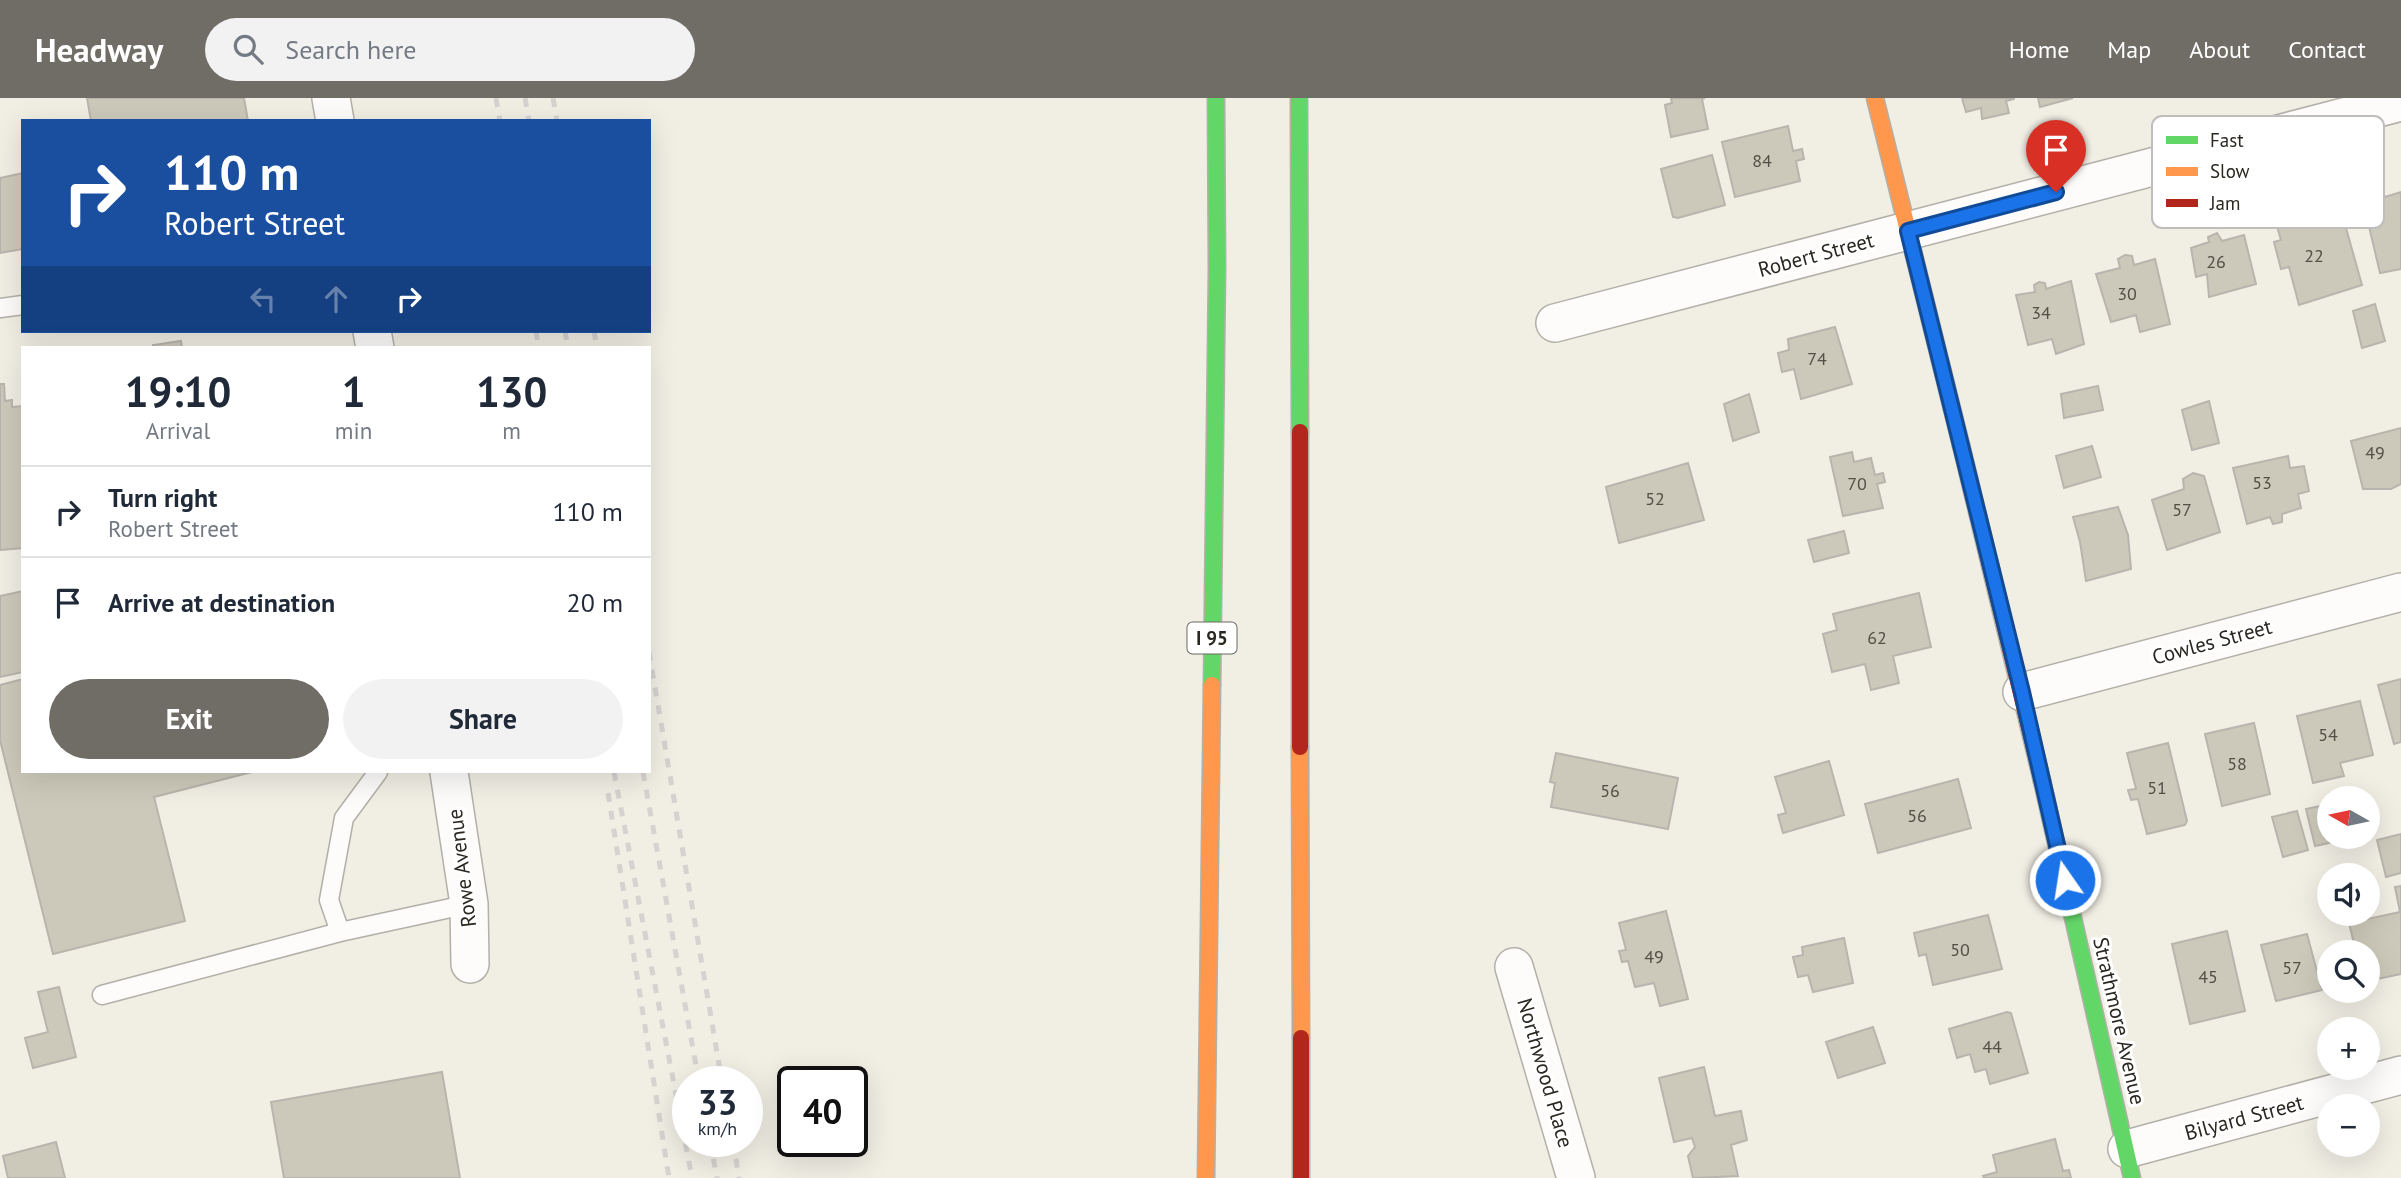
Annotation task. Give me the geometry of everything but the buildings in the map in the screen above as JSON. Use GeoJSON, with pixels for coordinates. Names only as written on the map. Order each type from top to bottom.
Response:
{"type":"FeatureCollection","features":[{"type":"Feature","properties":{"kind":"main road","name":"I 95"},"geometry":{"type":"LineString","coordinates":[[1206,1178],[1217,268],[1216,98]]}},
{"type":"Feature","properties":{"kind":"main road"},"geometry":{"type":"LineString","coordinates":[[1299,98],[1301,1178]]}},
{"type":"Feature","properties":{"kind":"main road","name":"Strathmore Avenue"},"geometry":{"type":"LineString","coordinates":[[1875,98],[2022,692],[2130,1163]]}},
{"type":"Feature","properties":{"kind":"street"},"geometry":{"type":"LineString","coordinates":[[331,98],[335,119]]}},
{"type":"Feature","properties":{"kind":"street","name":"Robert Street"},"geometry":{"type":"LineString","coordinates":[[2347,116],[2401,102]]}},
{"type":"Feature","properties":{"kind":"street","name":"Robert Street"},"geometry":{"type":"LineString","coordinates":[[1555,323],[2152,167]]}},
{"type":"Feature","properties":{"kind":"street","name":"Cowles Street"},"geometry":{"type":"LineString","coordinates":[[2022,692],[2401,592]]}},
{"type":"Feature","properties":{"kind":"street","name":"Rowe Avenue"},"geometry":{"type":"LineString","coordinates":[[450,773],[469,904],[470,964]]}},
{"type":"Feature","properties":{"kind":"street","name":"Northwood Place"},"geometry":{"type":"LineString","coordinates":[[1514,967],[1577,1178]]}},
{"type":"Feature","properties":{"kind":"street","name":"Bilyard Street"},"geometry":{"type":"LineString","coordinates":[[2130,1163],[2401,1075]]}},
{"type":"Feature","properties":{"kind":"lane"},"geometry":{"type":"LineString","coordinates":[[0,307],[21,305]]}},
{"type":"Feature","properties":{"kind":"lane"},"geometry":{"type":"LineString","coordinates":[[340,932],[329,900],[344,818],[377,773]]}},
{"type":"Feature","properties":{"kind":"lane"},"geometry":{"type":"LineString","coordinates":[[102,995],[340,932],[469,904]]}},
{"type":"Feature","properties":{"kind":"railway"},"geometry":{"type":"LineString","coordinates":[[496,98],[500,119]]}},
{"type":"Feature","properties":{"kind":"railway"},"geometry":{"type":"LineString","coordinates":[[525,98],[529,119]]}},
{"type":"Feature","properties":{"kind":"railway"},"geometry":{"type":"LineString","coordinates":[[553,98],[557,119]]}},
{"type":"Feature","properties":{"kind":"railway"},"geometry":{"type":"LineString","coordinates":[[536,333],[539,346]]}},
{"type":"Feature","properties":{"kind":"railway"},"geometry":{"type":"LineString","coordinates":[[565,333],[568,346]]}},
{"type":"Feature","properties":{"kind":"railway"},"geometry":{"type":"LineString","coordinates":[[594,333],[597,346]]}},
{"type":"Feature","properties":{"kind":"railway"},"geometry":{"type":"LineString","coordinates":[[651,664],[719,1066]]}},
{"type":"Feature","properties":{"kind":"railway"},"geometry":{"type":"LineString","coordinates":[[614,773],[692,1178]]}},
{"type":"Feature","properties":{"kind":"railway"},"geometry":{"type":"LineString","coordinates":[[643,773],[696,1066]]}},
{"type":"Feature","properties":{"kind":"railway"},"geometry":{"type":"LineString","coordinates":[[608,793],[669,1178]]}},
{"type":"Feature","properties":{"kind":"railway"},"geometry":{"type":"LineString","coordinates":[[713,1157],[717,1178]]}},
{"type":"Feature","properties":{"kind":"railway"},"geometry":{"type":"LineString","coordinates":[[736,1157],[739,1178]]}},
{"type":"Feature","properties":{"kind":"traffic: fast"},"geometry":{"type":"LineString","coordinates":[[1212,685],[1217,268],[1216,98]]}},
{"type":"Feature","properties":{"kind":"traffic: fast"},"geometry":{"type":"LineString","coordinates":[[1299,98],[1300,432]]}},
{"type":"Feature","properties":{"kind":"traffic: fast"},"geometry":{"type":"LineString","coordinates":[[2042,781],[2132,1178]]}},
{"type":"Feature","properties":{"kind":"traffic: slow"},"geometry":{"type":"LineString","coordinates":[[1875,98],[1961,445]]}},
{"type":"Feature","properties":{"kind":"traffic: slow"},"geometry":{"type":"LineString","coordinates":[[1206,1178],[1212,685]]}},
{"type":"Feature","properties":{"kind":"traffic: slow"},"geometry":{"type":"LineString","coordinates":[[1300,747],[1301,1038]]}},
{"type":"Feature","properties":{"kind":"traffic: jam"},"geometry":{"type":"LineString","coordinates":[[1300,432],[1300,747]]}},
{"type":"Feature","properties":{"kind":"traffic: jam"},"geometry":{"type":"LineString","coordinates":[[1961,445],[2042,781]]}},
{"type":"Feature","properties":{"kind":"traffic: jam"},"geometry":{"type":"LineString","coordinates":[[1301,1038],[1301,1178]]}},
{"type":"Feature","properties":{"kind":"route"},"geometry":{"type":"LineString","coordinates":[[2056,192],[1908,231],[2022,692],[2065,880]]}}]}
